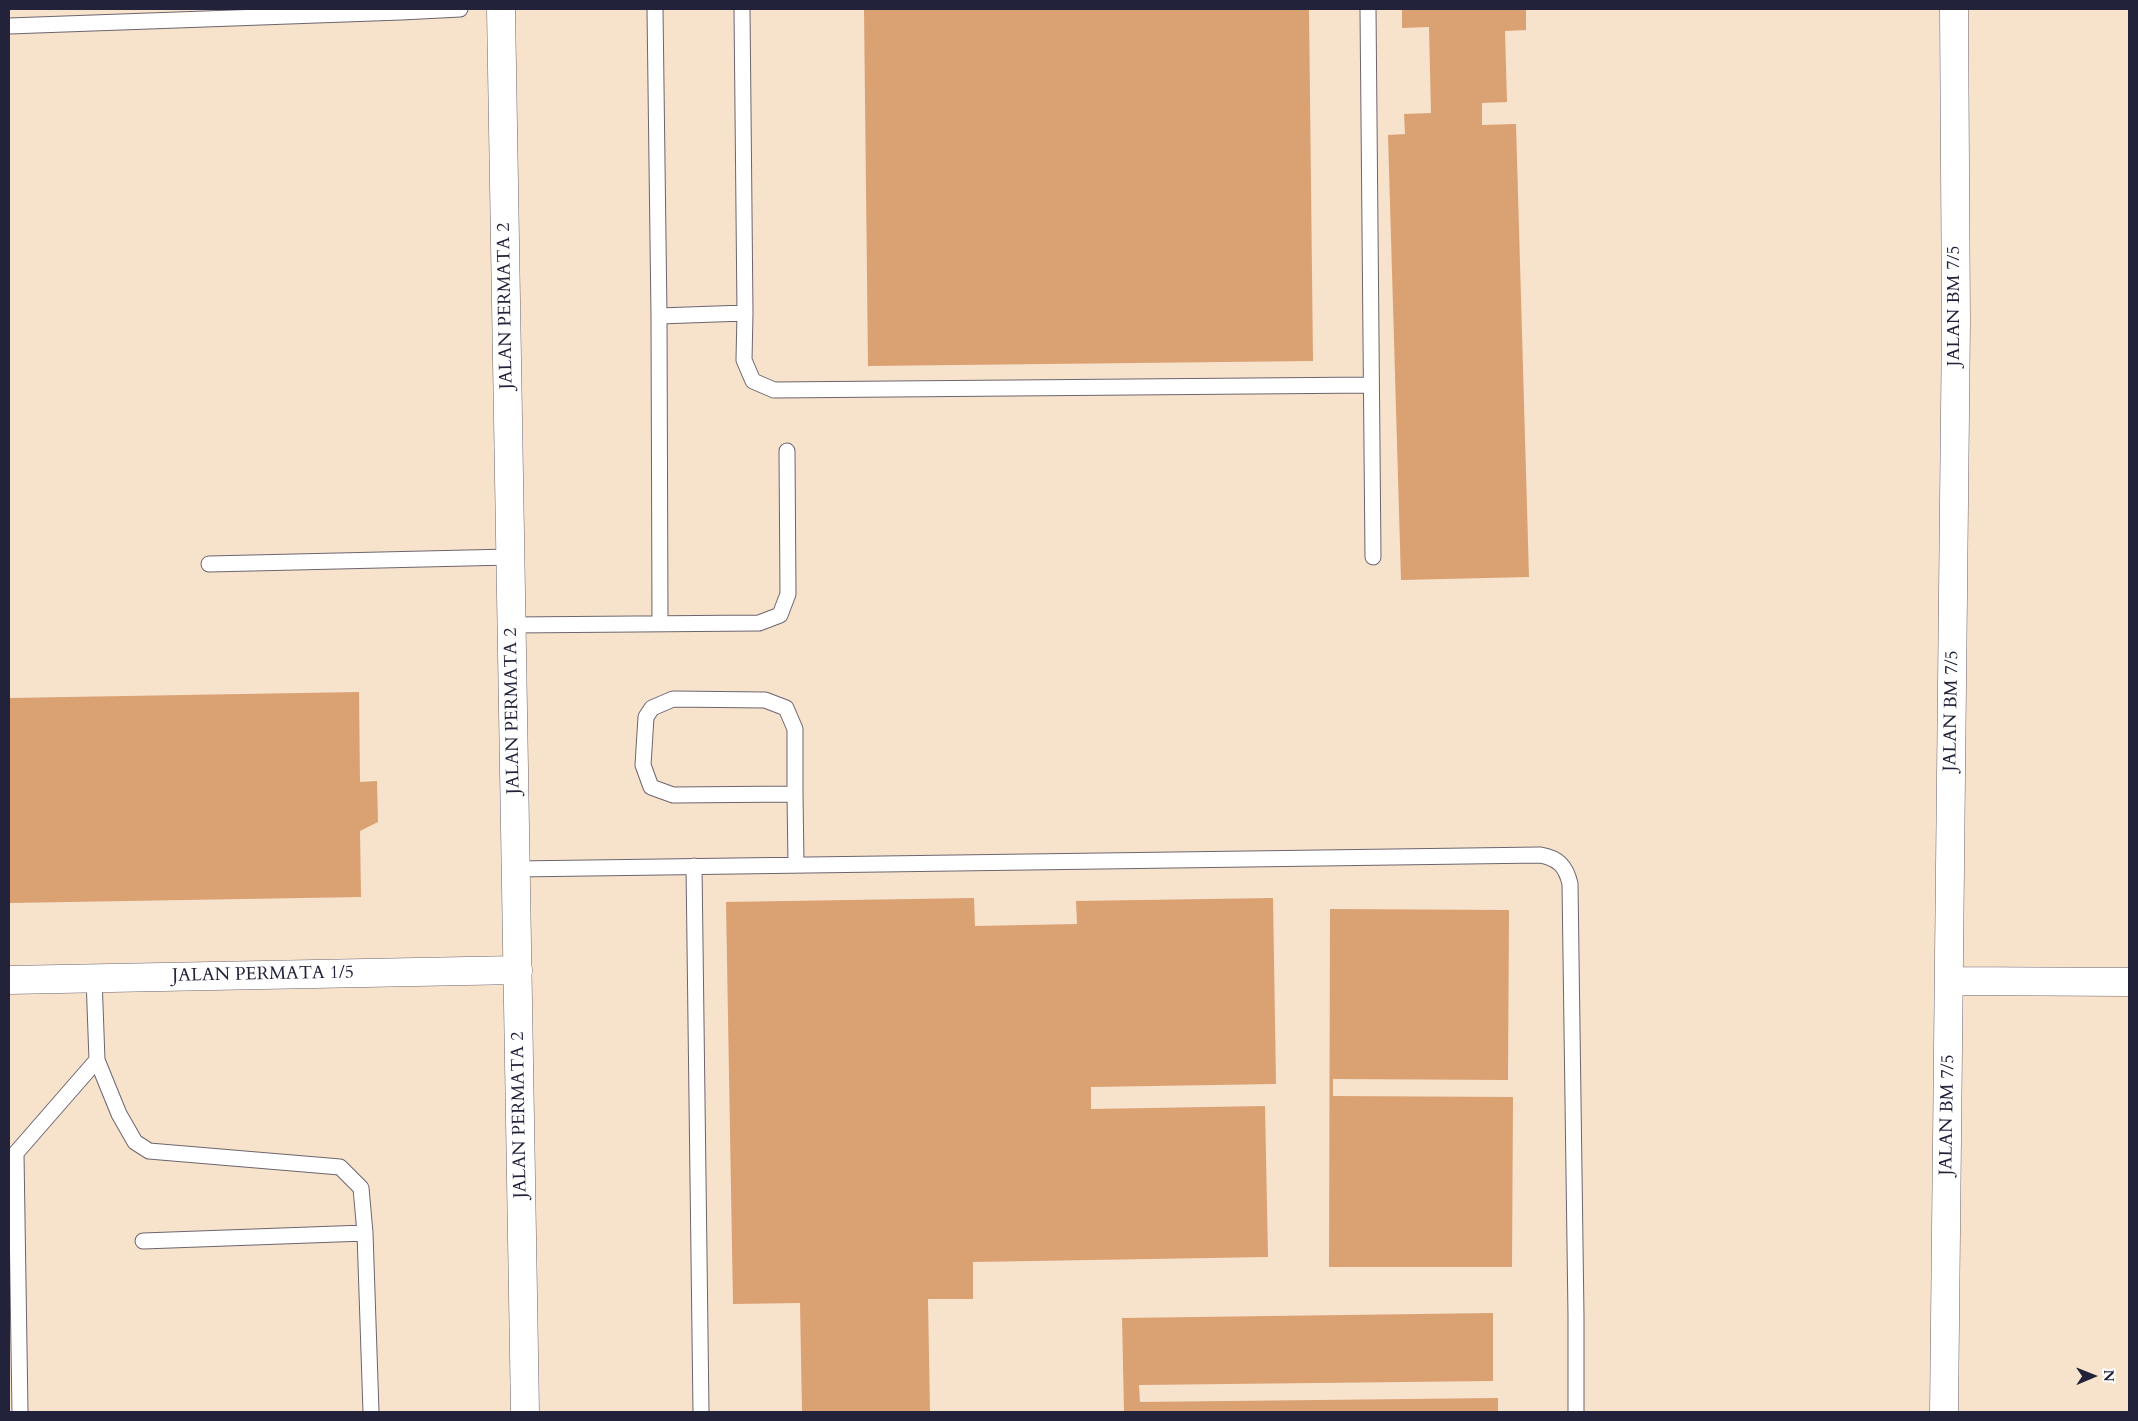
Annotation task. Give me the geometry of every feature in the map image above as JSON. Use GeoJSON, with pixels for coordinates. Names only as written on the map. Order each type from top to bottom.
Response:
{"type":"FeatureCollection","features":[{"type":"Feature","properties":{"kind":"street","name":"JALAN PERMATA 2"},"geometry":{"type":"LineString","coordinates":[[501,9],[525,1412]]}},
{"type":"Feature","properties":{"kind":"street","name":"JALAN BM 7/5"},"geometry":{"type":"LineString","coordinates":[[1944,1412],[1956,322],[1954,9]]}},
{"type":"Feature","properties":{"kind":"street","name":"JALAN PERMATA 1/5"},"geometry":{"type":"LineString","coordinates":[[9,980],[518,970]]}},
{"type":"Feature","properties":{"kind":"street"},"geometry":{"type":"LineString","coordinates":[[1949,981],[2129,982]]}},
{"type":"Feature","properties":{"kind":"lane"},"geometry":{"type":"LineString","coordinates":[[9,26],[460,9]]}},
{"type":"Feature","properties":{"kind":"lane"},"geometry":{"type":"LineString","coordinates":[[655,9],[659,316],[660,624]]}},
{"type":"Feature","properties":{"kind":"lane"},"geometry":{"type":"LineString","coordinates":[[742,9],[746,313],[744,360],[753,381],[774,390],[1370,385]]}},
{"type":"Feature","properties":{"kind":"lane"},"geometry":{"type":"LineString","coordinates":[[1368,9],[1373,557]]}},
{"type":"Feature","properties":{"kind":"lane"},"geometry":{"type":"LineString","coordinates":[[659,316],[746,313]]}},
{"type":"Feature","properties":{"kind":"lane"},"geometry":{"type":"LineString","coordinates":[[512,626],[760,623],[780,615],[788,594],[787,450]]}},
{"type":"Feature","properties":{"kind":"lane"},"geometry":{"type":"LineString","coordinates":[[210,564],[510,557]]}},
{"type":"Feature","properties":{"kind":"lane"},"geometry":{"type":"LineString","coordinates":[[795,794],[673,796],[651,787],[642,765],[646,718],[652,708],[673,699],[765,700],[786,708],[795,729],[796,865]]}},
{"type":"Feature","properties":{"kind":"lane"},"geometry":{"type":"LineString","coordinates":[[516,869],[1540,855],[1551,857],[1561,863],[1567,873],[1570,884],[1576,1412]]}},
{"type":"Feature","properties":{"kind":"lane"},"geometry":{"type":"LineString","coordinates":[[694,866],[701,1412]]}},
{"type":"Feature","properties":{"kind":"lane"},"geometry":{"type":"LineString","coordinates":[[94,978],[97,1060],[119,1114],[135,1142],[149,1151],[340,1167],[361,1188],[365,1233],[371,1412]]}},
{"type":"Feature","properties":{"kind":"lane"},"geometry":{"type":"LineString","coordinates":[[20,1412],[14,1341],[13,1158],[97,1060]]}},
{"type":"Feature","properties":{"kind":"lane"},"geometry":{"type":"LineString","coordinates":[[142,1241],[365,1233]]}},
{"type":"Feature","properties":{"kind":"building"},"geometry":{"type":"Polygon","coordinates":[[[864,9],[1309,9],[1313,361],[868,366],[864,9]]]}},
{"type":"Feature","properties":{"kind":"building"},"geometry":{"type":"Polygon","coordinates":[[[1402,9],[1526,9],[1526,30],[1505,31],[1507,102],[1482,103],[1482,125],[1516,124],[1529,577],[1401,580],[1388,135],[1405,134],[1404,114],[1431,113],[1429,27],[1402,28],[1402,9]]]}},
{"type":"Feature","properties":{"kind":"building"},"geometry":{"type":"Polygon","coordinates":[[[359,692],[360,782],[377,781],[378,822],[360,831],[361,897],[9,903],[9,698],[359,692]]]}},
{"type":"Feature","properties":{"kind":"building"},"geometry":{"type":"Polygon","coordinates":[[[974,898],[975,926],[1077,924],[1076,901],[1273,898],[1276,1084],[1091,1087],[1091,1109],[1265,1106],[1268,1257],[973,1262],[973,1299],[928,1299],[930,1412],[802,1412],[800,1303],[733,1304],[726,902],[974,898]]]}},
{"type":"Feature","properties":{"kind":"building"},"geometry":{"type":"Polygon","coordinates":[[[1330,909],[1509,910],[1508,1080],[1333,1079],[1333,1096],[1513,1097],[1512,1267],[1329,1267],[1330,909]]]}},
{"type":"Feature","properties":{"kind":"building"},"geometry":{"type":"Polygon","coordinates":[[[1493,1313],[1493,1381],[1139,1385],[1140,1402],[1498,1398],[1498,1412],[1124,1412],[1122,1318],[1493,1313]]]}}]}
